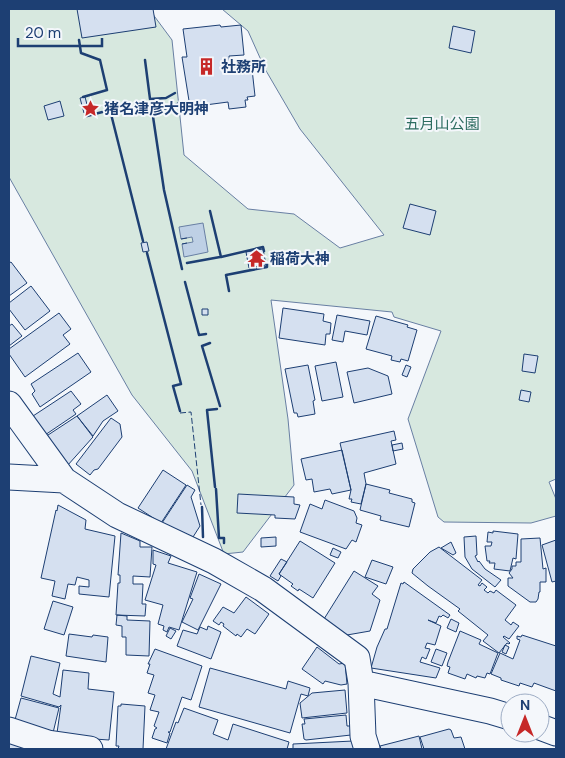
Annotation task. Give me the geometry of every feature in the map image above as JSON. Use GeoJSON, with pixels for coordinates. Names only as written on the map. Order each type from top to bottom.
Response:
{"type":"FeatureCollection","features":[{"type":"Feature","properties":{"kind":"street"},"geometry":{"type":"LineString","coordinates":[[9,404],[64,480],[117,515],[214,561],[263,589],[357,658],[361,683],[363,736],[367,749]]}},
{"type":"Feature","properties":{"kind":"street"},"geometry":{"type":"LineString","coordinates":[[9,477],[64,480]]}},
{"type":"Feature","properties":{"kind":"street"},"geometry":{"type":"LineString","coordinates":[[361,683],[500,714]]}},
{"type":"Feature","properties":{"kind":"street"},"geometry":{"type":"LineString","coordinates":[[9,730],[48,743],[90,749]]}},
{"type":"Feature","properties":{"kind":"green space","name":"五月山公園"},"geometry":{"type":"Polygon","coordinates":[[[9,9],[149,9],[172,40],[184,155],[248,209],[294,214],[340,248],[384,235],[300,129],[265,69],[248,31],[222,9],[556,9],[556,479],[549,482],[556,499],[556,516],[531,523],[444,522],[438,517],[408,419],[441,331],[394,317],[392,312],[271,300],[288,419],[294,485],[243,552],[224,554],[192,471],[132,395],[9,177],[9,9]]]}},
{"type":"Feature","properties":{"kind":"water"},"geometry":{"type":"Polygon","coordinates":[[[203,223],[208,252],[184,257],[182,244],[193,242],[192,237],[181,239],[179,227],[203,223]]]}},
{"type":"Feature","properties":{"kind":"building"},"geometry":{"type":"Polygon","coordinates":[[[77,9],[153,9],[156,27],[82,38],[77,9]]]}},
{"type":"Feature","properties":{"kind":"building","name":"社務所"},"geometry":{"type":"Polygon","coordinates":[[[220,25],[221,27],[241,25],[244,55],[229,56],[230,68],[244,67],[244,69],[252,69],[255,96],[247,97],[248,100],[245,100],[246,107],[229,109],[228,102],[190,107],[182,57],[187,57],[183,29],[220,25]]]}},
{"type":"Feature","properties":{"kind":"building"},"geometry":{"type":"Polygon","coordinates":[[[453,26],[475,31],[471,53],[449,48],[453,26]]]}},
{"type":"Feature","properties":{"kind":"building"},"geometry":{"type":"Polygon","coordinates":[[[85,97],[89,112],[84,113],[80,98],[85,97]]]}},
{"type":"Feature","properties":{"kind":"building"},"geometry":{"type":"Polygon","coordinates":[[[60,101],[64,116],[48,120],[44,106],[60,101]]]}},
{"type":"Feature","properties":{"kind":"building"},"geometry":{"type":"Polygon","coordinates":[[[410,204],[436,211],[430,235],[403,228],[410,204]]]}},
{"type":"Feature","properties":{"kind":"building"},"geometry":{"type":"Polygon","coordinates":[[[147,242],[149,251],[143,252],[141,243],[147,242]]]}},
{"type":"Feature","properties":{"kind":"building","name":"稲荷大神"},"geometry":{"type":"Polygon","coordinates":[[[263,249],[266,265],[249,268],[246,252],[263,249]]]}},
{"type":"Feature","properties":{"kind":"building"},"geometry":{"type":"Polygon","coordinates":[[[11,262],[27,283],[9,296],[9,263],[11,262]]]}},
{"type":"Feature","properties":{"kind":"building"},"geometry":{"type":"Polygon","coordinates":[[[31,286],[50,311],[25,330],[9,309],[9,303],[31,286]]]}},
{"type":"Feature","properties":{"kind":"building"},"geometry":{"type":"Polygon","coordinates":[[[283,308],[324,314],[323,321],[331,323],[330,334],[326,334],[325,345],[279,338],[283,308]]]}},
{"type":"Feature","properties":{"kind":"building"},"geometry":{"type":"Polygon","coordinates":[[[202,309],[208,309],[208,315],[202,315],[202,309]]]}},
{"type":"Feature","properties":{"kind":"building"},"geometry":{"type":"Polygon","coordinates":[[[59,313],[71,329],[63,335],[70,344],[25,377],[9,354],[9,349],[59,313]]]}},
{"type":"Feature","properties":{"kind":"building"},"geometry":{"type":"Polygon","coordinates":[[[337,315],[370,321],[367,335],[345,331],[343,342],[332,340],[337,315]]]}},
{"type":"Feature","properties":{"kind":"building"},"geometry":{"type":"Polygon","coordinates":[[[376,316],[408,325],[407,327],[417,330],[408,361],[401,359],[400,362],[391,360],[392,356],[366,349],[376,316]]]}},
{"type":"Feature","properties":{"kind":"building"},"geometry":{"type":"Polygon","coordinates":[[[12,324],[22,336],[9,346],[9,326],[12,324]]]}},
{"type":"Feature","properties":{"kind":"building"},"geometry":{"type":"Polygon","coordinates":[[[78,353],[91,372],[40,407],[32,394],[35,391],[31,384],[78,353]]]}},
{"type":"Feature","properties":{"kind":"building"},"geometry":{"type":"Polygon","coordinates":[[[524,354],[538,356],[535,373],[522,371],[524,354]]]}},
{"type":"Feature","properties":{"kind":"building"},"geometry":{"type":"Polygon","coordinates":[[[336,362],[343,397],[322,401],[315,366],[336,362]]]}},
{"type":"Feature","properties":{"kind":"building"},"geometry":{"type":"Polygon","coordinates":[[[308,365],[315,400],[313,401],[315,414],[298,417],[297,413],[294,413],[285,369],[308,365]]]}},
{"type":"Feature","properties":{"kind":"building"},"geometry":{"type":"Polygon","coordinates":[[[406,365],[411,367],[407,377],[402,375],[406,365]]]}},
{"type":"Feature","properties":{"kind":"building"},"geometry":{"type":"Polygon","coordinates":[[[368,368],[388,376],[392,394],[354,403],[347,372],[368,368]]]}},
{"type":"Feature","properties":{"kind":"building"},"geometry":{"type":"Polygon","coordinates":[[[521,390],[531,392],[529,402],[519,400],[521,390]]]}},
{"type":"Feature","properties":{"kind":"building"},"geometry":{"type":"Polygon","coordinates":[[[71,391],[81,404],[73,410],[76,414],[45,435],[33,416],[71,391]]]}},
{"type":"Feature","properties":{"kind":"building"},"geometry":{"type":"Polygon","coordinates":[[[107,395],[118,411],[103,421],[93,436],[77,416],[107,395]]]}},
{"type":"Feature","properties":{"kind":"building"},"geometry":{"type":"Polygon","coordinates":[[[77,416],[93,437],[67,466],[45,437],[77,416]]]}},
{"type":"Feature","properties":{"kind":"building"},"geometry":{"type":"Polygon","coordinates":[[[111,418],[120,424],[122,437],[98,469],[94,470],[90,475],[76,464],[111,418]]]}},
{"type":"Feature","properties":{"kind":"building"},"geometry":{"type":"Polygon","coordinates":[[[394,431],[396,440],[391,441],[396,464],[364,473],[366,484],[361,504],[351,502],[352,499],[349,499],[351,490],[340,443],[394,431]]]}},
{"type":"Feature","properties":{"kind":"building"},"geometry":{"type":"Polygon","coordinates":[[[402,443],[403,449],[393,451],[392,445],[402,443]]]}},
{"type":"Feature","properties":{"kind":"building"},"geometry":{"type":"Polygon","coordinates":[[[342,450],[351,490],[332,494],[330,489],[314,492],[312,479],[306,480],[301,459],[342,450]]]}},
{"type":"Feature","properties":{"kind":"building"},"geometry":{"type":"Polygon","coordinates":[[[163,470],[186,485],[161,523],[138,508],[163,470]]]}},
{"type":"Feature","properties":{"kind":"building"},"geometry":{"type":"Polygon","coordinates":[[[366,484],[390,490],[389,493],[412,499],[412,502],[415,503],[409,527],[380,520],[381,516],[360,510],[366,484]]]}},
{"type":"Feature","properties":{"kind":"building"},"geometry":{"type":"Polygon","coordinates":[[[187,485],[195,490],[191,497],[200,526],[193,537],[162,523],[187,485]]]}},
{"type":"Feature","properties":{"kind":"building"},"geometry":{"type":"Polygon","coordinates":[[[238,494],[294,497],[294,504],[300,505],[295,519],[275,518],[275,515],[237,513],[238,494]]]}},
{"type":"Feature","properties":{"kind":"building"},"geometry":{"type":"Polygon","coordinates":[[[325,500],[354,511],[357,518],[356,523],[362,525],[356,542],[352,540],[346,549],[300,532],[310,504],[322,509],[325,500]]]}},
{"type":"Feature","properties":{"kind":"building"},"geometry":{"type":"Polygon","coordinates":[[[58,505],[86,520],[85,529],[115,536],[109,597],[79,594],[79,586],[89,587],[89,580],[77,577],[75,585],[68,584],[65,599],[52,596],[55,581],[41,578],[58,505]]]}},
{"type":"Feature","properties":{"kind":"building"},"geometry":{"type":"Polygon","coordinates":[[[493,531],[518,534],[516,559],[513,558],[510,571],[494,569],[495,563],[487,561],[485,546],[491,546],[492,542],[487,542],[488,532],[493,533],[493,531]]]}},
{"type":"Feature","properties":{"kind":"building"},"geometry":{"type":"Polygon","coordinates":[[[121,533],[140,541],[140,547],[152,547],[150,577],[133,576],[133,584],[143,584],[142,604],[146,604],[145,616],[116,615],[118,583],[120,583],[120,575],[118,575],[121,533]]]}},
{"type":"Feature","properties":{"kind":"building"},"geometry":{"type":"Polygon","coordinates":[[[476,536],[477,555],[475,556],[478,562],[501,580],[495,587],[472,569],[465,557],[464,537],[476,536]]]}},
{"type":"Feature","properties":{"kind":"building"},"geometry":{"type":"Polygon","coordinates":[[[276,537],[276,546],[261,547],[261,538],[276,537]]]}},
{"type":"Feature","properties":{"kind":"building"},"geometry":{"type":"Polygon","coordinates":[[[540,538],[543,569],[546,568],[546,582],[540,582],[540,592],[536,602],[530,602],[508,586],[508,578],[513,578],[509,573],[512,566],[516,566],[516,562],[521,562],[521,539],[540,538]]]}},
{"type":"Feature","properties":{"kind":"building"},"geometry":{"type":"Polygon","coordinates":[[[556,540],[556,581],[552,582],[542,545],[556,540]]]}},
{"type":"Feature","properties":{"kind":"building"},"geometry":{"type":"Polygon","coordinates":[[[300,541],[335,563],[313,598],[299,589],[298,591],[291,586],[293,584],[279,574],[300,541]]]}},
{"type":"Feature","properties":{"kind":"building"},"geometry":{"type":"Polygon","coordinates":[[[451,542],[456,553],[453,555],[441,548],[451,542]]]}},
{"type":"Feature","properties":{"kind":"building"},"geometry":{"type":"Polygon","coordinates":[[[439,547],[482,580],[478,585],[480,586],[482,583],[487,587],[484,590],[488,593],[490,591],[494,593],[496,590],[516,605],[505,620],[511,625],[513,622],[519,626],[509,639],[503,637],[510,643],[507,643],[499,653],[483,641],[488,635],[458,611],[460,609],[412,573],[413,569],[430,552],[439,547]]]}},
{"type":"Feature","properties":{"kind":"building"},"geometry":{"type":"Polygon","coordinates":[[[333,548],[341,552],[338,558],[330,555],[333,548]]]}},
{"type":"Feature","properties":{"kind":"building"},"geometry":{"type":"Polygon","coordinates":[[[153,550],[171,556],[168,563],[197,572],[179,630],[169,627],[167,632],[163,630],[164,626],[158,624],[163,605],[145,600],[156,565],[153,564],[153,550]]]}},
{"type":"Feature","properties":{"kind":"building"},"geometry":{"type":"Polygon","coordinates":[[[281,559],[287,562],[279,574],[281,576],[278,581],[270,576],[281,559]]]}},
{"type":"Feature","properties":{"kind":"building"},"geometry":{"type":"Polygon","coordinates":[[[372,560],[393,567],[386,584],[365,577],[372,560]]]}},
{"type":"Feature","properties":{"kind":"building"},"geometry":{"type":"Polygon","coordinates":[[[354,571],[378,586],[372,594],[380,600],[370,631],[347,635],[324,619],[354,571]]]}},
{"type":"Feature","properties":{"kind":"building"},"geometry":{"type":"Polygon","coordinates":[[[199,574],[221,584],[198,630],[182,622],[193,599],[190,598],[199,574]]]}},
{"type":"Feature","properties":{"kind":"building"},"geometry":{"type":"Polygon","coordinates":[[[404,582],[450,615],[448,618],[443,615],[439,616],[436,623],[428,620],[441,626],[435,645],[427,643],[425,648],[430,649],[426,659],[422,657],[420,662],[440,668],[436,678],[371,668],[377,647],[385,629],[387,629],[401,583],[403,584],[404,582]]]}},
{"type":"Feature","properties":{"kind":"building"},"geometry":{"type":"Polygon","coordinates":[[[246,597],[269,614],[255,634],[247,629],[241,637],[237,634],[236,636],[223,626],[224,624],[221,622],[219,625],[213,621],[223,607],[234,613],[246,597]]]}},
{"type":"Feature","properties":{"kind":"building"},"geometry":{"type":"Polygon","coordinates":[[[53,601],[73,607],[64,635],[44,629],[53,601]]]}},
{"type":"Feature","properties":{"kind":"building"},"geometry":{"type":"Polygon","coordinates":[[[117,615],[127,616],[127,620],[150,621],[149,656],[126,655],[126,637],[122,637],[122,626],[116,625],[117,615]]]}},
{"type":"Feature","properties":{"kind":"building"},"geometry":{"type":"Polygon","coordinates":[[[451,619],[459,623],[456,632],[447,628],[451,619]]]}},
{"type":"Feature","properties":{"kind":"building"},"geometry":{"type":"Polygon","coordinates":[[[208,626],[221,632],[211,659],[177,646],[183,630],[197,634],[200,627],[207,630],[208,626]]]}},
{"type":"Feature","properties":{"kind":"building"},"geometry":{"type":"Polygon","coordinates":[[[170,628],[176,631],[171,639],[166,636],[170,628]]]}},
{"type":"Feature","properties":{"kind":"building"},"geometry":{"type":"Polygon","coordinates":[[[460,631],[481,640],[479,644],[498,653],[490,674],[487,673],[485,678],[477,676],[476,678],[467,674],[465,679],[448,673],[450,667],[447,666],[448,662],[460,631]]]}},
{"type":"Feature","properties":{"kind":"building"},"geometry":{"type":"Polygon","coordinates":[[[69,634],[108,637],[106,662],[66,656],[69,634]]]}},
{"type":"Feature","properties":{"kind":"building"},"geometry":{"type":"Polygon","coordinates":[[[522,635],[556,646],[556,691],[534,683],[532,687],[520,683],[519,686],[501,680],[501,678],[491,674],[500,653],[513,659],[520,640],[517,639],[517,636],[521,637],[522,635]]]}},
{"type":"Feature","properties":{"kind":"building"},"geometry":{"type":"Polygon","coordinates":[[[505,645],[509,647],[506,654],[502,652],[505,645]]]}},
{"type":"Feature","properties":{"kind":"building"},"geometry":{"type":"Polygon","coordinates":[[[317,647],[339,664],[345,663],[347,684],[341,685],[325,681],[323,684],[302,669],[317,647]]]}},
{"type":"Feature","properties":{"kind":"building"},"geometry":{"type":"Polygon","coordinates":[[[155,649],[202,666],[191,700],[182,697],[170,732],[168,732],[170,733],[167,743],[152,738],[157,728],[154,726],[159,712],[150,710],[155,695],[148,693],[154,675],[147,673],[150,664],[148,664],[155,649]]]}},
{"type":"Feature","properties":{"kind":"building"},"geometry":{"type":"Polygon","coordinates":[[[436,649],[447,653],[442,666],[431,662],[436,649]]]}},
{"type":"Feature","properties":{"kind":"building"},"geometry":{"type":"Polygon","coordinates":[[[31,656],[60,663],[53,694],[60,697],[63,670],[89,673],[88,689],[114,692],[109,740],[80,738],[57,733],[61,705],[59,707],[21,696],[31,656]]]}},
{"type":"Feature","properties":{"kind":"building"},"geometry":{"type":"Polygon","coordinates":[[[210,668],[286,689],[288,681],[310,688],[308,696],[301,694],[290,733],[199,707],[210,668]]]}},
{"type":"Feature","properties":{"kind":"building"},"geometry":{"type":"Polygon","coordinates":[[[345,690],[347,713],[302,718],[300,703],[312,693],[345,690]]]}},
{"type":"Feature","properties":{"kind":"building"},"geometry":{"type":"Polygon","coordinates":[[[21,698],[59,708],[52,737],[13,727],[21,698]]]}},
{"type":"Feature","properties":{"kind":"building"},"geometry":{"type":"Polygon","coordinates":[[[121,704],[145,706],[143,749],[118,749],[119,746],[116,746],[118,706],[121,706],[121,704]]]}},
{"type":"Feature","properties":{"kind":"building"},"geometry":{"type":"Polygon","coordinates":[[[184,708],[218,720],[213,734],[228,740],[233,724],[289,742],[287,749],[166,749],[176,722],[178,723],[184,708]]]}},
{"type":"Feature","properties":{"kind":"building"},"geometry":{"type":"Polygon","coordinates":[[[346,715],[347,726],[351,726],[351,735],[304,739],[302,724],[305,724],[304,719],[346,715]]]}},
{"type":"Feature","properties":{"kind":"building"},"geometry":{"type":"Polygon","coordinates":[[[449,729],[454,738],[461,737],[465,749],[424,749],[420,737],[449,729]]]}},
{"type":"Feature","properties":{"kind":"building"},"geometry":{"type":"Polygon","coordinates":[[[9,736],[44,749],[9,749],[9,736]]]}},
{"type":"Feature","properties":{"kind":"building"},"geometry":{"type":"Polygon","coordinates":[[[419,736],[422,749],[381,749],[380,746],[419,736]]]}},
{"type":"Feature","properties":{"kind":"building"},"geometry":{"type":"Polygon","coordinates":[[[353,741],[354,749],[293,749],[293,744],[353,741]]]}},
{"type":"Feature","properties":{"kind":"fence"},"geometry":{"type":"LineString","coordinates":[[181,239],[187,238]]}},
{"type":"Feature","properties":{"kind":"fence"},"geometry":{"type":"LineString","coordinates":[[182,244],[187,243]]}},
{"type":"Feature","properties":{"kind":"fence"},"geometry":{"type":"LineString","coordinates":[[180,413],[191,412],[201,505]]}},
{"type":"Feature","properties":{"kind":"wall"},"geometry":{"type":"LineString","coordinates":[[79,40],[81,53],[100,60],[107,90],[83,97]]}},
{"type":"Feature","properties":{"kind":"wall"},"geometry":{"type":"LineString","coordinates":[[145,60],[150,99],[166,98],[175,93]]}},
{"type":"Feature","properties":{"kind":"wall"},"geometry":{"type":"LineString","coordinates":[[179,103],[169,108],[152,110],[164,190],[182,269]]}},
{"type":"Feature","properties":{"kind":"wall"},"geometry":{"type":"LineString","coordinates":[[86,113],[87,116],[110,110],[143,241]]}},
{"type":"Feature","properties":{"kind":"wall"},"geometry":{"type":"LineString","coordinates":[[210,211],[221,257],[263,247],[264,251]]}},
{"type":"Feature","properties":{"kind":"wall"},"geometry":{"type":"LineString","coordinates":[[147,253],[181,384],[173,386],[180,411]]}},
{"type":"Feature","properties":{"kind":"wall"},"geometry":{"type":"LineString","coordinates":[[187,263],[220,257]]}},
{"type":"Feature","properties":{"kind":"wall"},"geometry":{"type":"LineString","coordinates":[[229,291],[226,275],[267,267],[267,263]]}},
{"type":"Feature","properties":{"kind":"wall"},"geometry":{"type":"LineString","coordinates":[[185,282],[199,335],[206,334]]}},
{"type":"Feature","properties":{"kind":"wall"},"geometry":{"type":"LineString","coordinates":[[210,343],[202,346],[220,406]]}},
{"type":"Feature","properties":{"kind":"wall"},"geometry":{"type":"LineString","coordinates":[[215,487],[207,410],[217,409]]}},
{"type":"Feature","properties":{"kind":"wall"},"geometry":{"type":"LineString","coordinates":[[216,489],[219,538],[224,538],[224,543]]}},
{"type":"Feature","properties":{"kind":"wall"},"geometry":{"type":"LineString","coordinates":[[202,507],[203,537]]}},
{"type":"Feature","properties":{"kind":"place","name":"社務所"},"geometry":{"type":"Point","coordinates":[207,67]}},
{"type":"Feature","properties":{"kind":"place","name":"猪名津彦大明神"},"geometry":{"type":"Point","coordinates":[90,109]}},
{"type":"Feature","properties":{"kind":"place","name":"稲荷大神"},"geometry":{"type":"Point","coordinates":[256,259]}}]}
